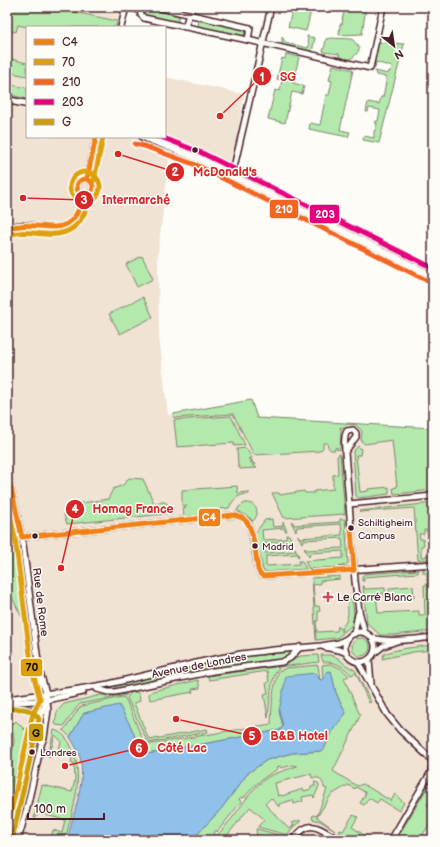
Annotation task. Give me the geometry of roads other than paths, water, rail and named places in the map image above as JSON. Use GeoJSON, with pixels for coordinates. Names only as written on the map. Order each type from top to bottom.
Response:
{"type":"FeatureCollection","features":[{"type":"Feature","properties":{"kind":"main road"},"geometry":{"type":"LineString","coordinates":[[7,100],[26,104]]}},
{"type":"Feature","properties":{"kind":"main road"},"geometry":{"type":"LineString","coordinates":[[145,138],[199,159],[433,276]]}},
{"type":"Feature","properties":{"kind":"street"},"geometry":{"type":"LineString","coordinates":[[121,26],[127,7],[141,9],[141,15],[144,18],[263,43],[370,68],[383,7]]}},
{"type":"Feature","properties":{"kind":"street"},"geometry":{"type":"LineString","coordinates":[[156,7],[250,28],[248,40]]}},
{"type":"Feature","properties":{"kind":"street"},"geometry":{"type":"LineString","coordinates":[[232,176],[271,7]]}},
{"type":"Feature","properties":{"kind":"street"},"geometry":{"type":"LineString","coordinates":[[185,27],[189,14]]}},
{"type":"Feature","properties":{"kind":"street"},"geometry":{"type":"LineString","coordinates":[[88,179],[96,138]]}},
{"type":"Feature","properties":{"kind":"street"},"geometry":{"type":"LineString","coordinates":[[82,179],[88,179],[92,182],[93,190],[90,194],[83,195],[78,190],[77,186],[82,179]]}},
{"type":"Feature","properties":{"kind":"street"},"geometry":{"type":"LineString","coordinates":[[7,229],[18,224],[47,228],[63,225],[77,214],[83,195]]}},
{"type":"Feature","properties":{"kind":"street"},"geometry":{"type":"LineString","coordinates":[[345,452],[354,570],[359,612],[365,633]]}},
{"type":"Feature","properties":{"kind":"street","name":"Rue de Rome"},"geometry":{"type":"LineString","coordinates":[[7,468],[22,536],[39,669],[46,693],[48,710],[44,738],[40,745],[27,808],[13,839]]}},
{"type":"Feature","properties":{"kind":"street"},"geometry":{"type":"LineString","coordinates":[[349,504],[433,496]]}},
{"type":"Feature","properties":{"kind":"street"},"geometry":{"type":"LineString","coordinates":[[22,536],[233,515],[240,516],[247,522],[251,530],[258,570],[263,576],[433,564]]}},
{"type":"Feature","properties":{"kind":"street"},"geometry":{"type":"LineString","coordinates":[[354,634],[359,612]]}},
{"type":"Feature","properties":{"kind":"street"},"geometry":{"type":"LineString","coordinates":[[391,840],[431,772],[432,758],[396,726],[378,699],[358,662],[349,657],[346,645],[348,638],[358,633],[365,633],[372,638],[381,640],[402,640],[433,637]]}},
{"type":"Feature","properties":{"kind":"street","name":"Avenue de Londres"},"geometry":{"type":"LineString","coordinates":[[7,699],[109,684],[205,661],[254,652],[342,643],[348,638]]}},
{"type":"Feature","properties":{"kind":"street"},"geometry":{"type":"LineString","coordinates":[[372,638],[375,644],[374,653]]}},
{"type":"Feature","properties":{"kind":"street"},"geometry":{"type":"LineString","coordinates":[[358,662],[369,660],[374,653],[383,646],[402,640]]}},
{"type":"Feature","properties":{"kind":"street","name":"Avenue de Londres"},"geometry":{"type":"LineString","coordinates":[[321,646],[347,653]]}},
{"type":"Feature","properties":{"kind":"street","name":"Avenue de Londres"},"geometry":{"type":"LineString","coordinates":[[97,689],[115,692],[213,671],[282,662],[290,658],[300,647]]}},
{"type":"Feature","properties":{"kind":"street"},"geometry":{"type":"LineString","coordinates":[[369,660],[371,686]]}},
{"type":"Feature","properties":{"kind":"street","name":"Rue de Rome"},"geometry":{"type":"LineString","coordinates":[[38,700],[39,669]]}},
{"type":"Feature","properties":{"kind":"street","name":"Avenue de Londres"},"geometry":{"type":"LineString","coordinates":[[7,703],[46,700],[97,689],[109,684]]}},
{"type":"Feature","properties":{"kind":"street"},"geometry":{"type":"LineString","coordinates":[[38,700],[39,719]]}},
{"type":"Feature","properties":{"kind":"street"},"geometry":{"type":"LineString","coordinates":[[7,831],[38,700]]}},
{"type":"Feature","properties":{"kind":"street"},"geometry":{"type":"LineString","coordinates":[[13,839],[39,719],[46,700]]}},
{"type":"Feature","properties":{"kind":"street"},"geometry":{"type":"LineString","coordinates":[[7,710],[24,708],[35,713],[39,719]]}},
{"type":"Feature","properties":{"kind":"street"},"geometry":{"type":"LineString","coordinates":[[293,840],[302,828],[309,826],[317,827],[339,840]]}},
{"type":"Feature","properties":{"kind":"water"},"geometry":{"type":"Polygon","coordinates":[[[331,671],[336,693],[346,713],[333,730],[323,751],[292,753],[267,760],[248,773],[221,809],[192,840],[67,840],[78,798],[81,777],[80,757],[70,737],[84,713],[119,705],[131,727],[142,755],[280,730],[283,726],[279,711],[286,676],[316,673],[320,680],[324,679],[326,672],[331,671]]]}},
{"type":"Feature","properties":{"kind":"place","name":"SG"},"geometry":{"type":"Point","coordinates":[220,116]}},
{"type":"Feature","properties":{"kind":"place","name":"McDonald's"},"geometry":{"type":"Point","coordinates":[118,154]}},
{"type":"Feature","properties":{"kind":"place","name":"Intermarché"},"geometry":{"type":"Point","coordinates":[23,198]}},
{"type":"Feature","properties":{"kind":"place","name":"Schiltigheim Campus"},"geometry":{"type":"Point","coordinates":[351,528]}},
{"type":"Feature","properties":{"kind":"place","name":"Madrid"},"geometry":{"type":"Point","coordinates":[255,546]}},
{"type":"Feature","properties":{"kind":"place","name":"Homag France"},"geometry":{"type":"Point","coordinates":[61,568]}},
{"type":"Feature","properties":{"kind":"place","name":"Le Carré Blanc"},"geometry":{"type":"Point","coordinates":[328,597]}},
{"type":"Feature","properties":{"kind":"place","name":"B&B Hotel"},"geometry":{"type":"Point","coordinates":[176,719]}},
{"type":"Feature","properties":{"kind":"place","name":"Londres"},"geometry":{"type":"Point","coordinates":[32,752]}},
{"type":"Feature","properties":{"kind":"place","name":"Côté Lac"},"geometry":{"type":"Point","coordinates":[65,766]}}]}
